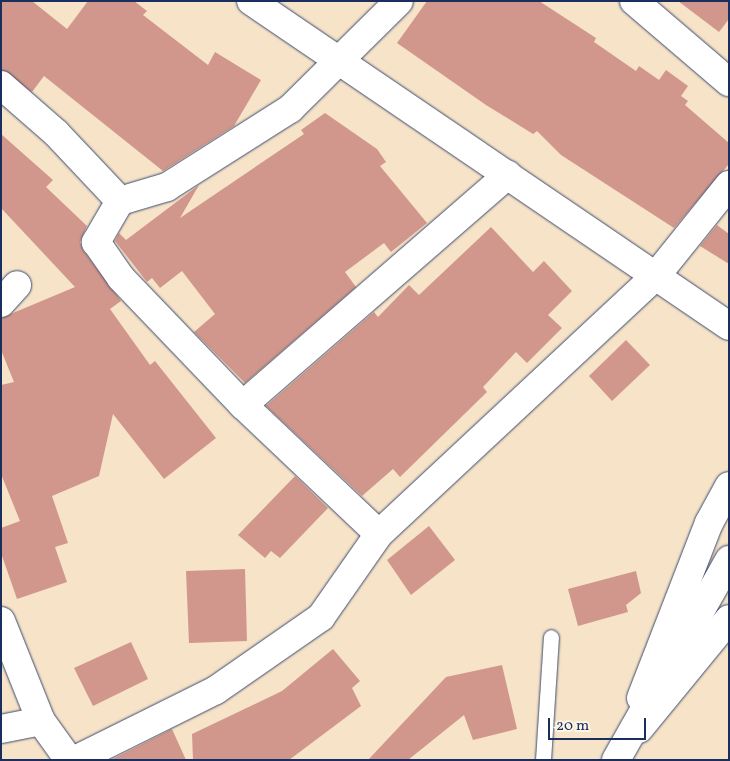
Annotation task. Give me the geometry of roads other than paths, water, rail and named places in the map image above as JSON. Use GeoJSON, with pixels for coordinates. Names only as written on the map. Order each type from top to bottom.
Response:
{"type":"FeatureCollection","features":[{"type":"Feature","properties":{"kind":"street"},"geometry":{"type":"LineString","coordinates":[[251,1],[729,326]]}},
{"type":"Feature","properties":{"kind":"street"},"geometry":{"type":"LineString","coordinates":[[379,534],[243,404],[121,278],[96,242],[120,200],[167,187],[282,114],[336,59],[399,1]]}},
{"type":"Feature","properties":{"kind":"street"},"geometry":{"type":"LineString","coordinates":[[634,1],[729,82]]}},
{"type":"Feature","properties":{"kind":"street"},"geometry":{"type":"LineString","coordinates":[[1,85],[56,133],[120,200]]}},
{"type":"Feature","properties":{"kind":"street"},"geometry":{"type":"LineString","coordinates":[[243,404],[508,175]]}},
{"type":"Feature","properties":{"kind":"street"},"geometry":{"type":"LineString","coordinates":[[75,760],[216,690],[321,616],[379,534],[655,277],[729,185]]}},
{"type":"Feature","properties":{"kind":"street"},"geometry":{"type":"LineString","coordinates":[[619,753],[709,523],[729,486]]}},
{"type":"Feature","properties":{"kind":"street"},"geometry":{"type":"LineString","coordinates":[[619,753],[729,560]]}},
{"type":"Feature","properties":{"kind":"street"},"geometry":{"type":"LineString","coordinates":[[619,753],[664,703],[729,619]]}},
{"type":"Feature","properties":{"kind":"street"},"geometry":{"type":"LineString","coordinates":[[1,621],[41,721],[69,760]]}},
{"type":"Feature","properties":{"kind":"street"},"geometry":{"type":"LineString","coordinates":[[1,729],[41,721]]}},
{"type":"Feature","properties":{"kind":"lane"},"geometry":{"type":"LineString","coordinates":[[543,760],[551,637]]}}]}
